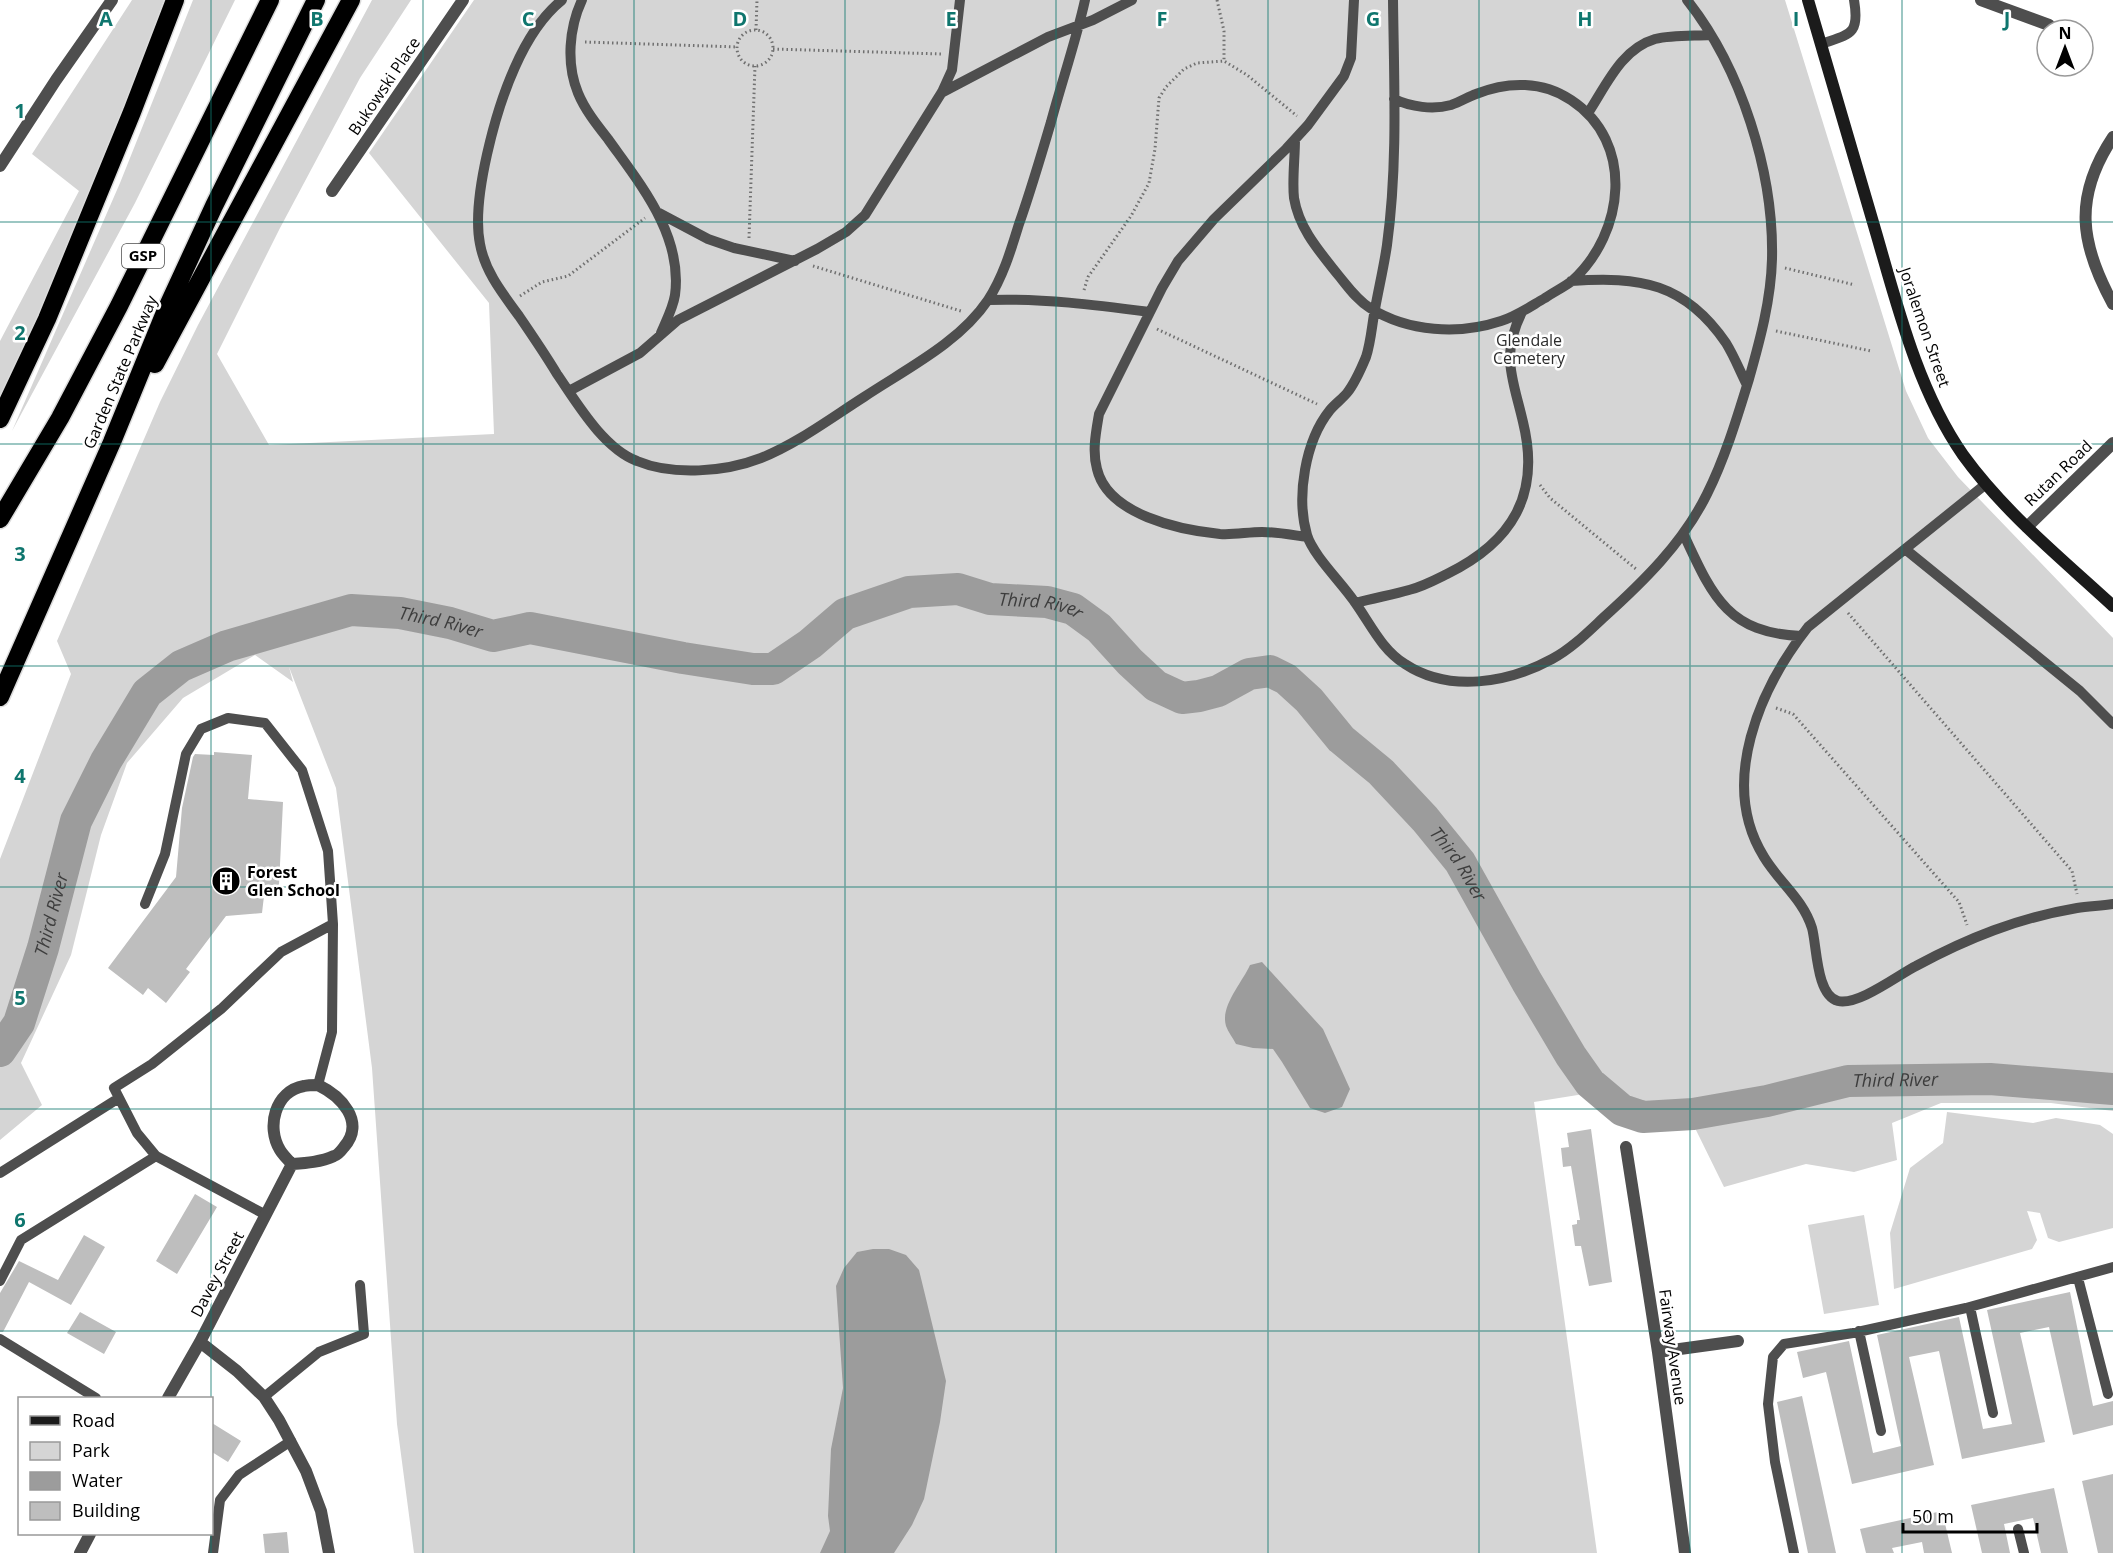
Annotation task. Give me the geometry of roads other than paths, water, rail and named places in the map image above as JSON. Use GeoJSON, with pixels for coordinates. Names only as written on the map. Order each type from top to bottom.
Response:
{"type":"FeatureCollection","features":[{"type":"Feature","properties":{"kind":"highway"},"geometry":{"type":"LineString","coordinates":[[0,419],[47,319],[175,0]]}},
{"type":"Feature","properties":{"kind":"highway","name":"Garden State Parkway"},"geometry":{"type":"LineString","coordinates":[[0,519],[60,418],[270,0]]}},
{"type":"Feature","properties":{"kind":"highway","name":"Garden State Parkway"},"geometry":{"type":"LineString","coordinates":[[0,697],[112,442],[166,310],[214,206],[316,0]]}},
{"type":"Feature","properties":{"kind":"highway"},"geometry":{"type":"LineString","coordinates":[[112,442],[351,0]]}},
{"type":"Feature","properties":{"kind":"street"},"geometry":{"type":"LineString","coordinates":[[0,166],[112,0]]}},
{"type":"Feature","properties":{"kind":"street","name":"Bukowski Place"},"geometry":{"type":"LineString","coordinates":[[332,191],[463,0]]}},
{"type":"Feature","properties":{"kind":"street","name":"Joralemon Street"},"geometry":{"type":"LineString","coordinates":[[1808,0],[1909,342],[1938,413],[1962,453],[1986,484],[2027,527],[2113,606]]}},
{"type":"Feature","properties":{"kind":"street"},"geometry":{"type":"LineString","coordinates":[[1982,0],[2035,20]]}},
{"type":"Feature","properties":{"kind":"street"},"geometry":{"type":"LineString","coordinates":[[2113,137],[2091,180],[2085,222],[2093,263],[2113,304]]}},
{"type":"Feature","properties":{"kind":"street","name":"Rutan Road"},"geometry":{"type":"LineString","coordinates":[[2027,527],[2113,443]]}},
{"type":"Feature","properties":{"kind":"street"},"geometry":{"type":"LineString","coordinates":[[318,1085],[333,1092],[345,1106],[353,1122],[350,1140],[336,1156],[314,1162],[292,1164],[278,1146],[273,1129],[275,1108],[288,1094],[302,1086],[318,1085]]}},
{"type":"Feature","properties":{"kind":"street","name":"Fairway Avenue"},"geometry":{"type":"LineString","coordinates":[[1626,1147],[1658,1352],[1685,1553]]}},
{"type":"Feature","properties":{"kind":"street","name":"Davey Street"},"geometry":{"type":"LineString","coordinates":[[169,1397],[200,1342],[292,1164]]}},
{"type":"Feature","properties":{"kind":"street"},"geometry":{"type":"LineString","coordinates":[[1658,1352],[1738,1341]]}},
{"type":"Feature","properties":{"kind":"street"},"geometry":{"type":"LineString","coordinates":[[200,1342],[237,1371],[264,1397],[291,1441],[321,1510],[329,1553]]}},
{"type":"Feature","properties":{"kind":"street"},"geometry":{"type":"LineString","coordinates":[[80,1553],[89,1535]]}},
{"type":"Feature","properties":{"kind":"lane"},"geometry":{"type":"LineString","coordinates":[[562,0],[551,9],[533,33],[515,66],[502,103],[484,169],[478,203],[480,245],[493,279],[591,422],[614,446],[636,461],[668,469],[704,469],[760,459],[799,438],[936,349],[975,315],[987,300],[1009,256],[1016,236],[1036,174],[1084,0]]}},
{"type":"Feature","properties":{"kind":"lane"},"geometry":{"type":"LineString","coordinates":[[582,0],[573,19],[571,42],[572,72],[578,94],[658,211],[670,244],[675,296],[659,336]]}},
{"type":"Feature","properties":{"kind":"lane"},"geometry":{"type":"LineString","coordinates":[[569,392],[640,353],[678,320],[795,261],[846,232],[865,215],[942,92],[952,70],[960,0]]}},
{"type":"Feature","properties":{"kind":"lane"},"geometry":{"type":"LineString","coordinates":[[942,92],[1048,37],[1132,0]]}},
{"type":"Feature","properties":{"kind":"lane"},"geometry":{"type":"LineString","coordinates":[[1307,537],[1271,532],[1224,534],[1189,530],[1134,511],[1119,501],[1102,482],[1096,469],[1095,436],[1100,414],[1144,323],[1162,288],[1191,243],[1295,140],[1344,76],[1351,58],[1354,0]]}},
{"type":"Feature","properties":{"kind":"lane"},"geometry":{"type":"LineString","coordinates":[[1393,0],[1394,99],[1387,243],[1367,354],[1347,393],[1330,410],[1307,451],[1303,489],[1307,537],[1356,603],[1386,649],[1404,664],[1434,678],[1455,682],[1484,682],[1516,673],[1553,658],[1582,637],[1646,577],[1684,535],[1708,493],[1736,424],[1766,314],[1771,265],[1770,206],[1758,149],[1746,110],[1721,52],[1687,0]]}},
{"type":"Feature","properties":{"kind":"lane"},"geometry":{"type":"LineString","coordinates":[[1821,44],[1849,34],[1856,24],[1854,0]]}},
{"type":"Feature","properties":{"kind":"lane"},"geometry":{"type":"LineString","coordinates":[[1588,113],[1623,60],[1638,46],[1656,39],[1710,35]]}},
{"type":"Feature","properties":{"kind":"lane"},"geometry":{"type":"LineString","coordinates":[[1295,140],[1294,196],[1298,215],[1318,250],[1357,298],[1374,310],[1405,323],[1428,329],[1478,327],[1503,321],[1522,312],[1571,281],[1588,262],[1604,236],[1617,186],[1616,167],[1610,150],[1600,127],[1588,113],[1553,90],[1533,85],[1503,86],[1451,105],[1436,107],[1414,106],[1394,99]]}},
{"type":"Feature","properties":{"kind":"lane"},"geometry":{"type":"LineString","coordinates":[[658,211],[708,239],[795,261]]}},
{"type":"Feature","properties":{"kind":"lane"},"geometry":{"type":"LineString","coordinates":[[1571,281],[1622,279],[1669,290],[1688,302],[1703,316],[1726,344],[1747,385]]}},
{"type":"Feature","properties":{"kind":"lane"},"geometry":{"type":"LineString","coordinates":[[987,300],[1022,298],[1150,312]]}},
{"type":"Feature","properties":{"kind":"lane"},"geometry":{"type":"LineString","coordinates":[[1356,603],[1411,590],[1458,568],[1485,552],[1506,530],[1520,506],[1527,486],[1527,442],[1510,370],[1513,330],[1522,312]]}},
{"type":"Feature","properties":{"kind":"lane"},"geometry":{"type":"LineString","coordinates":[[1986,484],[1839,602],[1809,627],[1802,636],[1775,677],[1762,703],[1751,736],[1746,767],[1747,818],[1754,839],[1765,859],[1796,896],[1806,915],[1812,929],[1819,970],[1829,996],[1839,1002],[1870,992],[1902,972],[1971,938],[2011,924],[2079,908],[2113,904]]}},
{"type":"Feature","properties":{"kind":"lane"},"geometry":{"type":"LineString","coordinates":[[1684,535],[1706,581],[1718,600],[1733,615],[1749,626],[1802,636]]}},
{"type":"Feature","properties":{"kind":"lane"},"geometry":{"type":"LineString","coordinates":[[1905,549],[2080,691],[2113,724]]}},
{"type":"Feature","properties":{"kind":"lane"},"geometry":{"type":"LineString","coordinates":[[145,904],[165,854],[186,754],[201,729],[228,718],[265,723],[302,770],[328,851],[333,924],[332,1032],[318,1085]]}},
{"type":"Feature","properties":{"kind":"lane"},"geometry":{"type":"LineString","coordinates":[[266,1215],[156,1156],[137,1133],[114,1088],[152,1064],[221,1009],[281,952],[333,924]]}},
{"type":"Feature","properties":{"kind":"lane"},"geometry":{"type":"LineString","coordinates":[[0,1173],[119,1098]]}},
{"type":"Feature","properties":{"kind":"lane"},"geometry":{"type":"LineString","coordinates":[[0,1281],[21,1239],[156,1156]]}},
{"type":"Feature","properties":{"kind":"lane"},"geometry":{"type":"LineString","coordinates":[[1794,1553],[1775,1462],[1768,1404],[1773,1357],[1784,1344],[1859,1331],[1970,1307],[2113,1267]]}},
{"type":"Feature","properties":{"kind":"lane"},"geometry":{"type":"LineString","coordinates":[[2078,1278],[2108,1394]]}},
{"type":"Feature","properties":{"kind":"lane"},"geometry":{"type":"LineString","coordinates":[[264,1397],[319,1352],[364,1334],[360,1285]]}},
{"type":"Feature","properties":{"kind":"lane"},"geometry":{"type":"LineString","coordinates":[[1970,1307],[1993,1413]]}},
{"type":"Feature","properties":{"kind":"lane"},"geometry":{"type":"LineString","coordinates":[[1859,1331],[1881,1431]]}},
{"type":"Feature","properties":{"kind":"lane"},"geometry":{"type":"LineString","coordinates":[[0,1339],[94,1397]]}},
{"type":"Feature","properties":{"kind":"lane"},"geometry":{"type":"LineString","coordinates":[[213,1553],[220,1500],[239,1475],[291,1441]]}},
{"type":"Feature","properties":{"kind":"lane"},"geometry":{"type":"LineString","coordinates":[[2018,1529],[2024,1553]]}},
{"type":"Feature","properties":{"kind":"water"},"geometry":{"type":"Polygon","coordinates":[[[1262,962],[1323,1029],[1350,1089],[1342,1107],[1325,1113],[1310,1108],[1273,1049],[1236,1044],[1228,1030],[1226,1011],[1233,995],[1250,965],[1262,962]]]}},
{"type":"Feature","properties":{"kind":"water"},"geometry":{"type":"Polygon","coordinates":[[[889,1249],[906,1255],[919,1270],[946,1381],[940,1422],[924,1499],[912,1525],[894,1553],[820,1553],[830,1531],[828,1516],[831,1449],[843,1388],[836,1286],[844,1268],[857,1252],[889,1249]]]}},
{"type":"Feature","properties":{"kind":"waterway","name":"Third River"},"geometry":{"type":"LineString","coordinates":[[0,1051],[19,1023],[43,948],[76,821],[106,761],[147,693],[181,666],[227,646],[351,610],[400,613],[450,623],[493,636],[530,628],[683,658],[753,669],[773,669],[810,644],[845,614],[909,592],[958,589],[990,599],[1047,602],[1073,609],[1099,628],[1156,686],[1182,698],[1218,691],[1249,674],[1270,671],[1286,679],[1309,700],[1341,739],[1381,772],[1425,819],[1460,862],[1571,1056],[1590,1083],[1622,1110],[1643,1117],[1693,1114],[1767,1101],[1848,1081],[1990,1079],[2113,1089]]}},
{"type":"Feature","properties":{"kind":"place","name":"Forest Glen School"},"geometry":{"type":"Point","coordinates":[226,881]}},
{"type":"Feature","properties":{"kind":"park label","name":"Glendale Cemetery"},"geometry":{"type":"Point","coordinates":[1529,349]}}]}
